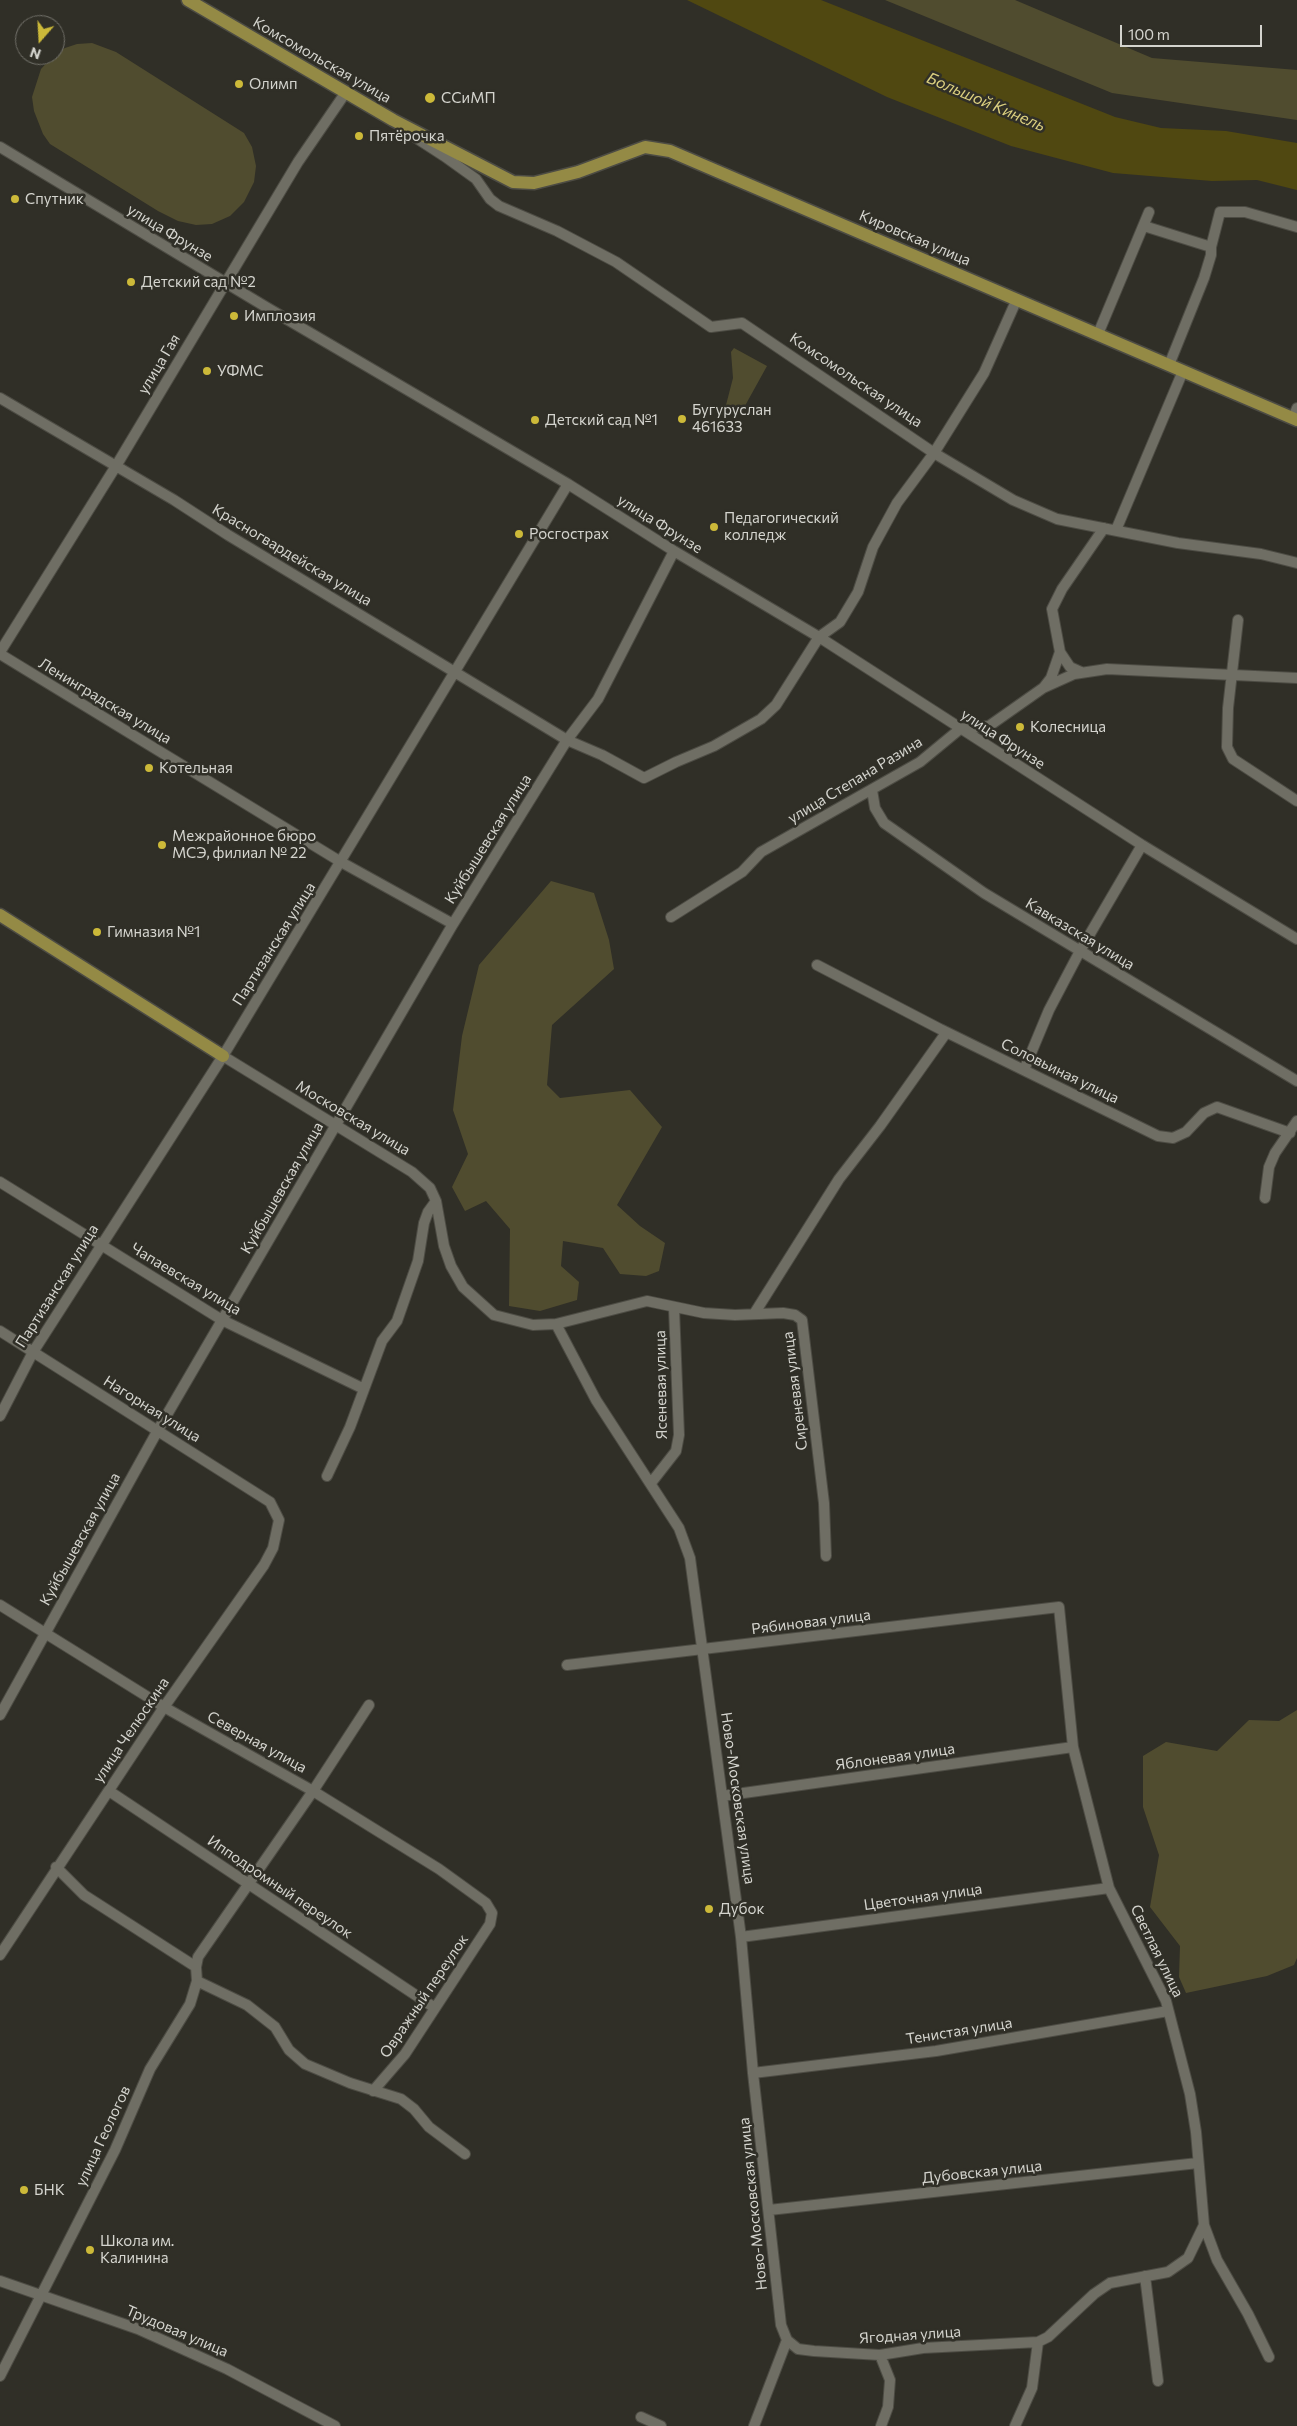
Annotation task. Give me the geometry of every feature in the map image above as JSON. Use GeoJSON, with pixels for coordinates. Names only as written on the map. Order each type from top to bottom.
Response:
{"type":"FeatureCollection","features":[{"type":"Feature","properties":{"kind":"main road","name":"Комсомольская улица"},"geometry":{"type":"LineString","coordinates":[[188,0],[442,150],[513,182]]}},
{"type":"Feature","properties":{"kind":"main road","name":"Кировская улица"},"geometry":{"type":"LineString","coordinates":[[513,182],[534,184],[578,172],[645,147],[670,151],[1183,371],[1296,415]]}},
{"type":"Feature","properties":{"kind":"main road","name":"Московская улица"},"geometry":{"type":"LineString","coordinates":[[0,915],[222,1056]]}},
{"type":"Feature","properties":{"kind":"street","name":"улица Гая"},"geometry":{"type":"LineString","coordinates":[[0,653],[116,466],[298,162],[346,92]]}},
{"type":"Feature","properties":{"kind":"street","name":"улица Фрунзе"},"geometry":{"type":"LineString","coordinates":[[0,147],[225,283],[568,484],[674,551],[819,637],[1142,845],[1297,939]]}},
{"type":"Feature","properties":{"kind":"street","name":"Комсомольская улица"},"geometry":{"type":"LineString","coordinates":[[442,150],[476,180],[490,199],[499,206],[556,231],[616,262],[681,308],[712,326],[742,323],[934,453],[1013,500],[1057,519],[1178,542],[1261,554],[1297,563]]}},
{"type":"Feature","properties":{"kind":"street"},"geometry":{"type":"LineString","coordinates":[[1098,334],[1149,212]]}},
{"type":"Feature","properties":{"kind":"street"},"geometry":{"type":"LineString","coordinates":[[1169,365],[1212,255],[1211,247],[1220,212],[1245,212],[1297,227]]}},
{"type":"Feature","properties":{"kind":"street"},"geometry":{"type":"LineString","coordinates":[[1144,226],[1211,247]]}},
{"type":"Feature","properties":{"kind":"street"},"geometry":{"type":"LineString","coordinates":[[819,637],[840,622],[858,592],[873,546],[897,503],[934,453],[984,373],[1017,300]]}},
{"type":"Feature","properties":{"kind":"street"},"geometry":{"type":"LineString","coordinates":[[1116,530],[1183,371]]}},
{"type":"Feature","properties":{"kind":"street","name":"Красногвардейская улица"},"geometry":{"type":"LineString","coordinates":[[0,398],[116,466],[567,740],[602,755],[644,778],[714,746],[762,718],[776,705],[819,637]]}},
{"type":"Feature","properties":{"kind":"street","name":"Партизанская улица"},"geometry":{"type":"LineString","coordinates":[[0,1416],[34,1352],[222,1056],[342,862],[568,484]]}},
{"type":"Feature","properties":{"kind":"street"},"geometry":{"type":"LineString","coordinates":[[1081,672],[1070,667],[1060,652],[1052,609],[1062,589],[1104,528]]}},
{"type":"Feature","properties":{"kind":"street","name":"Куйбышевская улица"},"geometry":{"type":"LineString","coordinates":[[0,1715],[158,1430],[453,924],[567,740],[598,699],[674,551]]}},
{"type":"Feature","properties":{"kind":"street"},"geometry":{"type":"LineString","coordinates":[[1238,620],[1228,708],[1227,747],[1233,759],[1297,801]]}},
{"type":"Feature","properties":{"kind":"street"},"geometry":{"type":"LineString","coordinates":[[1043,688],[1051,678],[1060,652]]}},
{"type":"Feature","properties":{"kind":"street","name":"Ленинградская улица"},"geometry":{"type":"LineString","coordinates":[[0,653],[342,862],[453,924]]}},
{"type":"Feature","properties":{"kind":"street"},"geometry":{"type":"LineString","coordinates":[[960,729],[989,726],[1043,688],[1081,672],[1107,670],[1297,678]]}},
{"type":"Feature","properties":{"kind":"street","name":"улица Степана Разина"},"geometry":{"type":"LineString","coordinates":[[671,917],[742,872],[761,852],[920,762],[960,729]]}},
{"type":"Feature","properties":{"kind":"street","name":"Кавказская улица"},"geometry":{"type":"LineString","coordinates":[[872,790],[875,808],[884,823],[984,893],[1297,1081]]}},
{"type":"Feature","properties":{"kind":"street"},"geometry":{"type":"LineString","coordinates":[[1024,1070],[1049,1010],[1080,951],[1142,845]]}},
{"type":"Feature","properties":{"kind":"street","name":"Соловьиная улица"},"geometry":{"type":"LineString","coordinates":[[817,965],[946,1033],[1158,1136],[1173,1138],[1186,1132],[1204,1113],[1217,1106],[1290,1133]]}},
{"type":"Feature","properties":{"kind":"street"},"geometry":{"type":"LineString","coordinates":[[754,1314],[839,1179],[880,1126],[946,1033]]}},
{"type":"Feature","properties":{"kind":"street","name":"Московская улица"},"geometry":{"type":"LineString","coordinates":[[222,1056],[335,1127],[412,1172],[430,1188],[436,1201],[444,1246],[451,1266],[463,1287],[494,1316],[533,1324],[556,1324],[647,1301]]}},
{"type":"Feature","properties":{"kind":"street"},"geometry":{"type":"LineString","coordinates":[[1264,1198],[1270,1167],[1275,1153],[1297,1121]]}},
{"type":"Feature","properties":{"kind":"street","name":"Чапаевская улица"},"geometry":{"type":"LineString","coordinates":[[0,1182],[222,1320],[364,1389]]}},
{"type":"Feature","properties":{"kind":"street"},"geometry":{"type":"LineString","coordinates":[[327,1476],[350,1428],[382,1341],[397,1321],[418,1261],[424,1223],[436,1201]]}},
{"type":"Feature","properties":{"kind":"street","name":"Сиреневая улица"},"geometry":{"type":"LineString","coordinates":[[647,1301],[674,1308],[727,1314],[795,1315],[802,1320],[824,1503],[826,1556]]}},
{"type":"Feature","properties":{"kind":"street","name":"Ясеневая улица"},"geometry":{"type":"LineString","coordinates":[[651,1483],[676,1451],[679,1435],[674,1308]]}},
{"type":"Feature","properties":{"kind":"street","name":"Ново-Московская улица"},"geometry":{"type":"LineString","coordinates":[[556,1324],[596,1400],[679,1528],[690,1558],[741,1937],[753,2073],[781,2325],[787,2340]]}},
{"type":"Feature","properties":{"kind":"street","name":"Нагорная улица"},"geometry":{"type":"LineString","coordinates":[[0,1331],[270,1502],[279,1520]]}},
{"type":"Feature","properties":{"kind":"street","name":"улица Челюскина"},"geometry":{"type":"LineString","coordinates":[[1,1953],[164,1706],[264,1565],[273,1548],[279,1520]]}},
{"type":"Feature","properties":{"kind":"street","name":"Северная улица"},"geometry":{"type":"LineString","coordinates":[[0,1605],[164,1706],[313,1791],[439,1869],[486,1903],[492,1913]]}},
{"type":"Feature","properties":{"kind":"street","name":"Рябиновая улица"},"geometry":{"type":"LineString","coordinates":[[567,1665],[1059,1607]]}},
{"type":"Feature","properties":{"kind":"street","name":"Светлая улица"},"geometry":{"type":"LineString","coordinates":[[1059,1607],[1073,1747],[1109,1888],[1166,2001],[1190,2094],[1204,2224],[1217,2260],[1248,2314],[1269,2357]]}},
{"type":"Feature","properties":{"kind":"street"},"geometry":{"type":"LineString","coordinates":[[369,1705],[313,1791],[198,1957],[196,1967],[197,1981],[247,2005],[275,2027],[289,2050],[305,2064],[373,2092],[401,2099],[414,2108],[428,2127],[465,2154]]}},
{"type":"Feature","properties":{"kind":"street","name":"Яблоневая улица"},"geometry":{"type":"LineString","coordinates":[[722,1796],[1073,1747]]}},
{"type":"Feature","properties":{"kind":"street","name":"Ипподромный переулок"},"geometry":{"type":"LineString","coordinates":[[109,1791],[435,2008]]}},
{"type":"Feature","properties":{"kind":"street"},"geometry":{"type":"LineString","coordinates":[[56,1867],[84,1895],[196,1967]]}},
{"type":"Feature","properties":{"kind":"street","name":"Цветочная улица"},"geometry":{"type":"LineString","coordinates":[[741,1937],[1109,1888]]}},
{"type":"Feature","properties":{"kind":"street","name":"Овражный переулок"},"geometry":{"type":"LineString","coordinates":[[373,2092],[405,2054],[467,1962],[490,1924],[492,1913]]}},
{"type":"Feature","properties":{"kind":"street","name":"улица Геологов"},"geometry":{"type":"LineString","coordinates":[[0,2376],[115,2150],[150,2069],[190,2004],[197,1981]]}},
{"type":"Feature","properties":{"kind":"street","name":"Тенистая улица"},"geometry":{"type":"LineString","coordinates":[[753,2073],[936,2051],[1168,2011]]}},
{"type":"Feature","properties":{"kind":"street","name":"Дубовская улица"},"geometry":{"type":"LineString","coordinates":[[769,2210],[1198,2163]]}},
{"type":"Feature","properties":{"kind":"street"},"geometry":{"type":"LineString","coordinates":[[1015,2426],[1032,2388],[1038,2342],[1048,2337],[1094,2294],[1110,2283],[1168,2272],[1188,2258],[1204,2224]]}},
{"type":"Feature","properties":{"kind":"street"},"geometry":{"type":"LineString","coordinates":[[1145,2276],[1158,2381]]}},
{"type":"Feature","properties":{"kind":"street","name":"Трудовая улица"},"geometry":{"type":"LineString","coordinates":[[0,2281],[154,2335],[227,2369],[335,2426]]}},
{"type":"Feature","properties":{"kind":"street"},"geometry":{"type":"LineString","coordinates":[[754,2426],[787,2340]]}},
{"type":"Feature","properties":{"kind":"street","name":"Ягодная улица"},"geometry":{"type":"LineString","coordinates":[[787,2340],[798,2348],[814,2351],[880,2355],[923,2348],[1038,2342]]}},
{"type":"Feature","properties":{"kind":"street"},"geometry":{"type":"LineString","coordinates":[[880,2355],[890,2380],[888,2408],[881,2426]]}},
{"type":"Feature","properties":{"kind":"street"},"geometry":{"type":"LineString","coordinates":[[642,2417],[661,2426]]}},
{"type":"Feature","properties":{"kind":"shaded area"},"geometry":{"type":"Polygon","coordinates":[[[885,0],[1015,0],[1152,58],[1297,70],[1297,120],[1112,93],[885,0]]]}},
{"type":"Feature","properties":{"kind":"shaded area"},"geometry":{"type":"Polygon","coordinates":[[[92,43],[116,52],[244,133],[252,147],[256,166],[254,182],[244,202],[230,216],[212,224],[196,225],[178,221],[158,211],[50,144],[43,134],[34,111],[32,97],[41,69],[45,65],[65,65],[65,48],[77,44],[92,43]]]}},
{"type":"Feature","properties":{"kind":"shaded area"},"geometry":{"type":"Polygon","coordinates":[[[734,348],[767,366],[741,413],[726,405],[733,378],[731,352],[734,348]]]}},
{"type":"Feature","properties":{"kind":"shaded area"},"geometry":{"type":"Polygon","coordinates":[[[551,881],[594,893],[609,940],[614,969],[552,1025],[547,1085],[560,1098],[630,1090],[662,1127],[617,1205],[640,1226],[665,1243],[659,1271],[646,1276],[620,1274],[603,1248],[563,1241],[561,1266],[579,1282],[577,1300],[540,1311],[509,1306],[510,1229],[486,1201],[465,1211],[452,1187],[468,1154],[453,1110],[462,1036],[479,965],[551,881]]]}},
{"type":"Feature","properties":{"kind":"shaded area"},"geometry":{"type":"Polygon","coordinates":[[[1297,1710],[1297,1958],[1294,1965],[1267,1976],[1186,1993],[1179,1977],[1180,1946],[1150,1907],[1159,1855],[1143,1807],[1143,1756],[1166,1742],[1217,1751],[1249,1720],[1279,1721],[1297,1710]]]}},
{"type":"Feature","properties":{"kind":"water","name":"Большой Кинель"},"geometry":{"type":"Polygon","coordinates":[[[687,0],[821,0],[1115,117],[1161,128],[1226,131],[1297,143],[1297,190],[1257,180],[1212,181],[1113,173],[1011,146],[887,97],[687,0]]]}},
{"type":"Feature","properties":{"kind":"place","name":"Олимп"},"geometry":{"type":"Point","coordinates":[239,84]}},
{"type":"Feature","properties":{"kind":"place","name":"ССиМП"},"geometry":{"type":"Point","coordinates":[430,98]}},
{"type":"Feature","properties":{"kind":"place","name":"Пятёрочка"},"geometry":{"type":"Point","coordinates":[359,136]}},
{"type":"Feature","properties":{"kind":"place","name":"Спутник"},"geometry":{"type":"Point","coordinates":[15,199]}},
{"type":"Feature","properties":{"kind":"place","name":"Детский сад №2"},"geometry":{"type":"Point","coordinates":[131,282]}},
{"type":"Feature","properties":{"kind":"place","name":"Имплозия"},"geometry":{"type":"Point","coordinates":[234,316]}},
{"type":"Feature","properties":{"kind":"place","name":"УФМС"},"geometry":{"type":"Point","coordinates":[207,371]}},
{"type":"Feature","properties":{"kind":"place","name":"Бугуруслан 461633"},"geometry":{"type":"Point","coordinates":[682,419]}},
{"type":"Feature","properties":{"kind":"place","name":"Детский сад №1"},"geometry":{"type":"Point","coordinates":[535,420]}},
{"type":"Feature","properties":{"kind":"place","name":"Педагогический колледж"},"geometry":{"type":"Point","coordinates":[714,527]}},
{"type":"Feature","properties":{"kind":"place","name":"Росгострах"},"geometry":{"type":"Point","coordinates":[519,534]}},
{"type":"Feature","properties":{"kind":"place","name":"Колесница"},"geometry":{"type":"Point","coordinates":[1020,727]}},
{"type":"Feature","properties":{"kind":"place","name":"Котельная"},"geometry":{"type":"Point","coordinates":[149,768]}},
{"type":"Feature","properties":{"kind":"place","name":"Межрайонное бюро МСЭ, филиал № 22"},"geometry":{"type":"Point","coordinates":[162,845]}},
{"type":"Feature","properties":{"kind":"place","name":"Гимназия №1"},"geometry":{"type":"Point","coordinates":[97,932]}},
{"type":"Feature","properties":{"kind":"place","name":"Дубок"},"geometry":{"type":"Point","coordinates":[709,1909]}},
{"type":"Feature","properties":{"kind":"place","name":"БНК"},"geometry":{"type":"Point","coordinates":[24,2190]}},
{"type":"Feature","properties":{"kind":"place","name":"Школа им. Калинина"},"geometry":{"type":"Point","coordinates":[90,2250]}}]}
